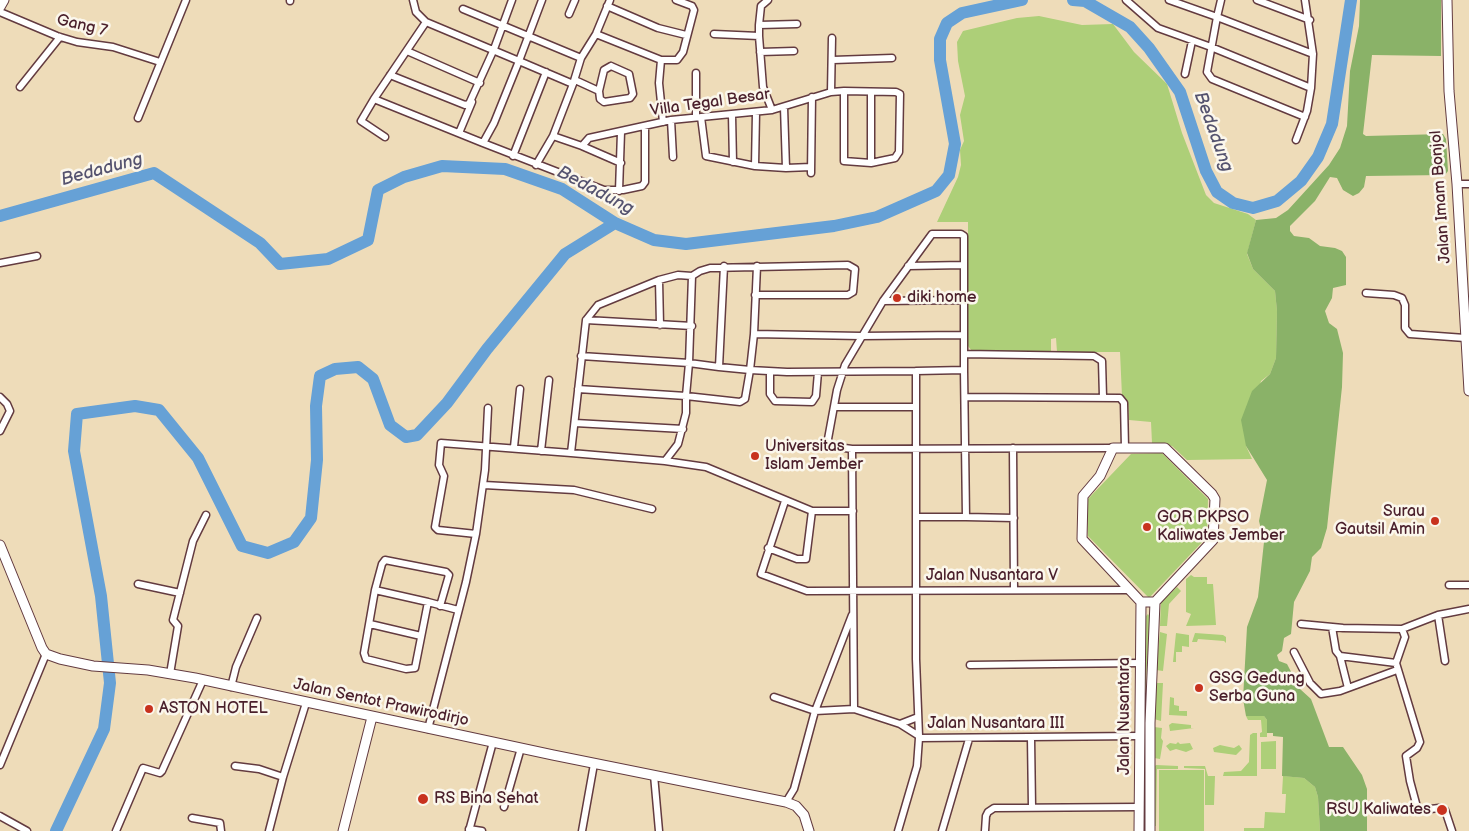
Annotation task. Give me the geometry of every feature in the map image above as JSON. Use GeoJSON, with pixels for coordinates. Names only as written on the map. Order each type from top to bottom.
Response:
{"type":"FeatureCollection","features":[{"type":"Feature","properties":{"kind":"street"},"geometry":{"type":"LineString","coordinates":[[0,7],[4,0]]}},
{"type":"Feature","properties":{"kind":"street"},"geometry":{"type":"LineString","coordinates":[[138,118],[186,0]]}},
{"type":"Feature","properties":{"kind":"street"},"geometry":{"type":"LineString","coordinates":[[413,0],[416,12],[426,22],[546,72],[599,91]]}},
{"type":"Feature","properties":{"kind":"street"},"geometry":{"type":"LineString","coordinates":[[459,133],[512,0]]}},
{"type":"Feature","properties":{"kind":"street"},"geometry":{"type":"LineString","coordinates":[[483,143],[494,123],[542,0]]}},
{"type":"Feature","properties":{"kind":"street"},"geometry":{"type":"LineString","coordinates":[[569,14],[575,0]]}},
{"type":"Feature","properties":{"kind":"street"},"geometry":{"type":"LineString","coordinates":[[596,34],[671,62],[681,57],[693,8],[676,0]]}},
{"type":"Feature","properties":{"kind":"street"},"geometry":{"type":"LineString","coordinates":[[768,0],[761,6],[759,36],[763,86],[772,110]]}},
{"type":"Feature","properties":{"kind":"street"},"geometry":{"type":"LineString","coordinates":[[1126,0],[1142,16],[1158,28],[1192,41],[1212,46],[1311,88]]}},
{"type":"Feature","properties":{"kind":"street"},"geometry":{"type":"LineString","coordinates":[[1169,0],[1217,16],[1313,54]]}},
{"type":"Feature","properties":{"kind":"street"},"geometry":{"type":"LineString","coordinates":[[1221,0],[1207,72],[1209,77],[1305,117]]}},
{"type":"Feature","properties":{"kind":"street"},"geometry":{"type":"LineString","coordinates":[[1257,0],[1310,20]]}},
{"type":"Feature","properties":{"kind":"street"},"geometry":{"type":"LineString","coordinates":[[1296,140],[1305,117],[1311,88],[1313,54],[1310,20],[1305,0]]}},
{"type":"Feature","properties":{"kind":"street","name":"Jalan Imam Bonjol"},"geometry":{"type":"LineString","coordinates":[[1446,0],[1448,91],[1465,279],[1465,338],[1469,391]]}},
{"type":"Feature","properties":{"kind":"street"},"geometry":{"type":"LineString","coordinates":[[536,164],[553,136],[582,58],[596,34],[608,3],[658,28],[686,35]]}},
{"type":"Feature","properties":{"kind":"street"},"geometry":{"type":"LineString","coordinates":[[463,9],[582,58]]}},
{"type":"Feature","properties":{"kind":"street","name":"Gang 7"},"geometry":{"type":"LineString","coordinates":[[0,12],[60,37],[114,47],[160,62]]}},
{"type":"Feature","properties":{"kind":"street"},"geometry":{"type":"LineString","coordinates":[[385,137],[361,121],[426,22]]}},
{"type":"Feature","properties":{"kind":"street"},"geometry":{"type":"LineString","coordinates":[[759,25],[797,24]]}},
{"type":"Feature","properties":{"kind":"street"},"geometry":{"type":"LineString","coordinates":[[714,34],[759,36]]}},
{"type":"Feature","properties":{"kind":"street"},"geometry":{"type":"LineString","coordinates":[[20,87],[60,37]]}},
{"type":"Feature","properties":{"kind":"street"},"geometry":{"type":"LineString","coordinates":[[831,92],[832,38]]}},
{"type":"Feature","properties":{"kind":"street"},"geometry":{"type":"LineString","coordinates":[[1185,74],[1192,41]]}},
{"type":"Feature","properties":{"kind":"street"},"geometry":{"type":"LineString","coordinates":[[407,51],[480,83]]}},
{"type":"Feature","properties":{"kind":"street"},"geometry":{"type":"LineString","coordinates":[[760,52],[794,51]]}},
{"type":"Feature","properties":{"kind":"street"},"geometry":{"type":"LineString","coordinates":[[832,60],[892,58]]}},
{"type":"Feature","properties":{"kind":"street"},"geometry":{"type":"LineString","coordinates":[[662,60],[659,83],[663,122]]}},
{"type":"Feature","properties":{"kind":"street"},"geometry":{"type":"LineString","coordinates":[[611,66],[629,74],[633,94],[630,98],[604,102],[600,99],[599,91],[604,70],[607,67],[611,66]]}},
{"type":"Feature","properties":{"kind":"street"},"geometry":{"type":"LineString","coordinates":[[513,156],[546,72]]}},
{"type":"Feature","properties":{"kind":"street"},"geometry":{"type":"LineString","coordinates":[[696,73],[698,117],[705,155],[733,162],[756,166],[811,170],[812,97]]}},
{"type":"Feature","properties":{"kind":"street"},"geometry":{"type":"LineString","coordinates":[[390,75],[465,105],[472,102]]}},
{"type":"Feature","properties":{"kind":"street"},"geometry":{"type":"LineString","coordinates":[[844,91],[843,159],[846,162],[871,163],[871,92]]}},
{"type":"Feature","properties":{"kind":"street","name":"Villa Tegal Besar"},"geometry":{"type":"LineString","coordinates":[[582,146],[589,138],[671,120],[772,110],[831,92],[896,92],[900,94],[898,154],[893,159],[871,163]]}},
{"type":"Feature","properties":{"kind":"street"},"geometry":{"type":"LineString","coordinates":[[374,99],[513,156],[604,190],[619,191],[642,186],[645,182],[645,126]]}},
{"type":"Feature","properties":{"kind":"street"},"geometry":{"type":"LineString","coordinates":[[784,107],[786,168]]}},
{"type":"Feature","properties":{"kind":"street"},"geometry":{"type":"LineString","coordinates":[[756,112],[756,166]]}},
{"type":"Feature","properties":{"kind":"street"},"geometry":{"type":"LineString","coordinates":[[732,115],[733,162]]}},
{"type":"Feature","properties":{"kind":"street"},"geometry":{"type":"LineString","coordinates":[[671,120],[673,158]]}},
{"type":"Feature","properties":{"kind":"street"},"geometry":{"type":"LineString","coordinates":[[619,191],[621,132]]}},
{"type":"Feature","properties":{"kind":"street"},"geometry":{"type":"LineString","coordinates":[[553,136],[621,163]]}},
{"type":"Feature","properties":{"kind":"street"},"geometry":{"type":"LineString","coordinates":[[1457,184],[1469,184]]}},
{"type":"Feature","properties":{"kind":"street"},"geometry":{"type":"LineString","coordinates":[[966,517],[965,448],[965,397],[964,370],[964,265],[963,235],[936,233],[930,236],[882,302],[843,370],[828,439],[830,446],[852,449],[916,448],[965,448],[1013,448],[1113,448],[1165,448],[1212,494],[1215,500],[1213,540],[1155,602],[1141,602],[1082,537],[1083,496],[1100,476],[1108,455],[1113,448]]}},
{"type":"Feature","properties":{"kind":"street"},"geometry":{"type":"LineString","coordinates":[[0,262],[37,256]]}},
{"type":"Feature","properties":{"kind":"street"},"geometry":{"type":"LineString","coordinates":[[571,454],[586,320],[592,311],[606,300],[659,280],[678,275],[692,276],[700,271],[724,266],[848,265],[854,267],[853,292],[848,295],[755,295]]}},
{"type":"Feature","properties":{"kind":"street"},"geometry":{"type":"LineString","coordinates":[[908,266],[964,265]]}},
{"type":"Feature","properties":{"kind":"street"},"geometry":{"type":"LineString","coordinates":[[719,367],[724,266]]}},
{"type":"Feature","properties":{"kind":"street"},"geometry":{"type":"LineString","coordinates":[[578,389],[744,401],[754,334],[757,266]]}},
{"type":"Feature","properties":{"kind":"street"},"geometry":{"type":"LineString","coordinates":[[665,461],[678,444],[683,429],[692,326],[692,276]]}},
{"type":"Feature","properties":{"kind":"street"},"geometry":{"type":"LineString","coordinates":[[659,280],[660,326]]}},
{"type":"Feature","properties":{"kind":"street"},"geometry":{"type":"LineString","coordinates":[[1366,293],[1394,295],[1402,298],[1405,305],[1405,328],[1410,334],[1465,338]]}},
{"type":"Feature","properties":{"kind":"street"},"geometry":{"type":"LineString","coordinates":[[882,302],[964,300]]}},
{"type":"Feature","properties":{"kind":"street"},"geometry":{"type":"LineString","coordinates":[[586,320],[660,326],[692,326]]}},
{"type":"Feature","properties":{"kind":"street"},"geometry":{"type":"LineString","coordinates":[[754,334],[964,335]]}},
{"type":"Feature","properties":{"kind":"street"},"geometry":{"type":"LineString","coordinates":[[964,354],[1094,356],[1102,361],[1103,397]]}},
{"type":"Feature","properties":{"kind":"street"},"geometry":{"type":"LineString","coordinates":[[581,356],[689,363],[770,372],[964,370]]}},
{"type":"Feature","properties":{"kind":"street"},"geometry":{"type":"LineString","coordinates":[[898,831],[917,766],[919,737],[916,371]]}},
{"type":"Feature","properties":{"kind":"street"},"geometry":{"type":"LineString","coordinates":[[770,372],[770,394],[774,401],[812,402],[816,398],[818,372]]}},
{"type":"Feature","properties":{"kind":"street"},"geometry":{"type":"LineString","coordinates":[[541,450],[549,380]]}},
{"type":"Feature","properties":{"kind":"street"},"geometry":{"type":"LineString","coordinates":[[514,447],[520,389]]}},
{"type":"Feature","properties":{"kind":"street"},"geometry":{"type":"LineString","coordinates":[[0,397],[7,404],[10,411],[0,431]]}},
{"type":"Feature","properties":{"kind":"street"},"geometry":{"type":"LineString","coordinates":[[965,397],[1120,398],[1123,401],[1125,448]]}},
{"type":"Feature","properties":{"kind":"street"},"geometry":{"type":"LineString","coordinates":[[834,407],[916,407]]}},
{"type":"Feature","properties":{"kind":"street"},"geometry":{"type":"LineString","coordinates":[[428,729],[476,534],[484,485],[488,408]]}},
{"type":"Feature","properties":{"kind":"street"},"geometry":{"type":"LineString","coordinates":[[575,423],[683,429]]}},
{"type":"Feature","properties":{"kind":"street"},"geometry":{"type":"LineString","coordinates":[[476,534],[438,530],[435,527],[444,476],[438,465],[443,442],[665,461],[706,467],[812,511],[853,511]]}},
{"type":"Feature","properties":{"kind":"street"},"geometry":{"type":"LineString","coordinates":[[1013,448],[1014,590]]}},
{"type":"Feature","properties":{"kind":"street"},"geometry":{"type":"LineString","coordinates":[[852,449],[854,709]]}},
{"type":"Feature","properties":{"kind":"street"},"geometry":{"type":"LineString","coordinates":[[484,485],[574,490],[652,509]]}},
{"type":"Feature","properties":{"kind":"street"},"geometry":{"type":"LineString","coordinates":[[785,501],[768,548],[797,559],[806,559],[812,511]]}},
{"type":"Feature","properties":{"kind":"street"},"geometry":{"type":"LineString","coordinates":[[170,674],[178,626],[173,620],[193,541],[206,514]]}},
{"type":"Feature","properties":{"kind":"street"},"geometry":{"type":"LineString","coordinates":[[917,517],[1014,518]]}},
{"type":"Feature","properties":{"kind":"street"},"geometry":{"type":"LineString","coordinates":[[0,546],[46,654],[0,765]]}},
{"type":"Feature","properties":{"kind":"street","name":"Jalan Nusantara V"},"geometry":{"type":"LineString","coordinates":[[768,548],[761,569],[763,575],[807,591],[1130,590]]}},
{"type":"Feature","properties":{"kind":"street"},"geometry":{"type":"LineString","coordinates":[[428,602],[417,665],[406,669],[367,660],[364,653],[375,590],[382,564],[385,560],[446,572],[449,575],[440,606]]}},
{"type":"Feature","properties":{"kind":"street"},"geometry":{"type":"LineString","coordinates":[[138,584],[180,592]]}},
{"type":"Feature","properties":{"kind":"street"},"geometry":{"type":"LineString","coordinates":[[1449,585],[1469,585]]}},
{"type":"Feature","properties":{"kind":"street"},"geometry":{"type":"LineString","coordinates":[[375,590],[458,610]]}},
{"type":"Feature","properties":{"kind":"street","name":"Jalan Nusantara"},"geometry":{"type":"LineString","coordinates":[[1139,831],[1141,602]]}},
{"type":"Feature","properties":{"kind":"street","name":"Jalan Nusantara"},"geometry":{"type":"LineString","coordinates":[[1150,831],[1150,705],[1155,602]]}},
{"type":"Feature","properties":{"kind":"street"},"geometry":{"type":"LineString","coordinates":[[1302,624],[1402,629],[1438,615],[1469,609]]}},
{"type":"Feature","properties":{"kind":"street"},"geometry":{"type":"LineString","coordinates":[[786,802],[794,789],[815,711],[853,612]]}},
{"type":"Feature","properties":{"kind":"street"},"geometry":{"type":"LineString","coordinates":[[1438,615],[1445,661]]}},
{"type":"Feature","properties":{"kind":"street"},"geometry":{"type":"LineString","coordinates":[[231,687],[236,667],[257,618]]}},
{"type":"Feature","properties":{"kind":"street"},"geometry":{"type":"LineString","coordinates":[[370,624],[421,636]]}},
{"type":"Feature","properties":{"kind":"street"},"geometry":{"type":"LineString","coordinates":[[1332,627],[1336,651],[1340,656],[1348,688]]}},
{"type":"Feature","properties":{"kind":"street"},"geometry":{"type":"LineString","coordinates":[[1402,629],[1405,637],[1396,666],[1420,742],[1417,748],[1406,757],[1417,807],[1422,810],[1439,808],[1445,810],[1452,831]]}},
{"type":"Feature","properties":{"kind":"street"},"geometry":{"type":"LineString","coordinates":[[1294,652],[1310,682],[1321,694],[1348,688],[1396,666]]}},
{"type":"Feature","properties":{"kind":"street","name":"Jalan Sentot Prawirodirjo"},"geometry":{"type":"LineString","coordinates":[[46,654],[76,664],[170,674],[203,680],[594,764],[786,802],[796,806]]}},
{"type":"Feature","properties":{"kind":"street"},"geometry":{"type":"LineString","coordinates":[[1340,656],[1396,666]]}},
{"type":"Feature","properties":{"kind":"street"},"geometry":{"type":"LineString","coordinates":[[970,665],[1140,663]]}},
{"type":"Feature","properties":{"kind":"street"},"geometry":{"type":"LineString","coordinates":[[116,831],[143,768],[160,773],[162,771],[203,680]]}},
{"type":"Feature","properties":{"kind":"street","name":"Jalan Nusantara III"},"geometry":{"type":"LineString","coordinates":[[774,697],[815,711],[854,709],[900,724],[919,737],[1031,738],[1139,736]]}},
{"type":"Feature","properties":{"kind":"street"},"geometry":{"type":"LineString","coordinates":[[269,831],[283,777],[306,703]]}},
{"type":"Feature","properties":{"kind":"street"},"geometry":{"type":"LineString","coordinates":[[1139,705],[1150,705]]}},
{"type":"Feature","properties":{"kind":"street"},"geometry":{"type":"LineString","coordinates":[[343,831],[372,717]]}},
{"type":"Feature","properties":{"kind":"street"},"geometry":{"type":"LineString","coordinates":[[900,724],[918,717]]}},
{"type":"Feature","properties":{"kind":"street"},"geometry":{"type":"LineString","coordinates":[[942,831],[969,738]]}},
{"type":"Feature","properties":{"kind":"street"},"geometry":{"type":"LineString","coordinates":[[1031,738],[1032,807]]}},
{"type":"Feature","properties":{"kind":"street"},"geometry":{"type":"LineString","coordinates":[[482,831],[469,830],[492,742]]}},
{"type":"Feature","properties":{"kind":"street"},"geometry":{"type":"LineString","coordinates":[[0,745],[7,749]]}},
{"type":"Feature","properties":{"kind":"street"},"geometry":{"type":"LineString","coordinates":[[504,807],[521,748]]}},
{"type":"Feature","properties":{"kind":"street"},"geometry":{"type":"LineString","coordinates":[[582,831],[594,764]]}},
{"type":"Feature","properties":{"kind":"street"},"geometry":{"type":"LineString","coordinates":[[235,766],[259,769],[283,777]]}},
{"type":"Feature","properties":{"kind":"street"},"geometry":{"type":"LineString","coordinates":[[654,775],[659,831]]}},
{"type":"Feature","properties":{"kind":"street"},"geometry":{"type":"LineString","coordinates":[[794,789],[796,806],[804,814],[809,831]]}},
{"type":"Feature","properties":{"kind":"street"},"geometry":{"type":"LineString","coordinates":[[985,831],[986,816],[991,810],[1032,807],[1139,806]]}},
{"type":"Feature","properties":{"kind":"street"},"geometry":{"type":"LineString","coordinates":[[0,816],[27,831]]}},
{"type":"Feature","properties":{"kind":"street"},"geometry":{"type":"LineString","coordinates":[[192,818],[220,823],[221,831]]}},
{"type":"Feature","properties":{"kind":"green space"},"geometry":{"type":"Polygon","coordinates":[[[1360,0],[1441,0],[1441,56],[1372,55],[1363,134],[1366,136],[1443,134],[1446,139],[1448,171],[1445,175],[1366,176],[1364,187],[1353,196],[1343,190],[1337,178],[1330,177],[1315,201],[1290,226],[1290,231],[1294,236],[1309,238],[1320,246],[1335,248],[1342,251],[1346,257],[1346,285],[1333,288],[1332,298],[1325,311],[1329,323],[1337,329],[1343,353],[1342,387],[1327,528],[1321,548],[1312,557],[1310,571],[1294,602],[1291,634],[1284,638],[1282,651],[1277,655],[1279,661],[1287,664],[1300,689],[1311,699],[1329,747],[1343,747],[1362,775],[1367,789],[1367,831],[1320,831],[1318,797],[1315,787],[1304,778],[1282,776],[1283,737],[1267,733],[1267,720],[1264,716],[1246,716],[1243,699],[1247,627],[1258,597],[1264,542],[1259,521],[1267,480],[1246,446],[1241,420],[1252,391],[1270,374],[1276,358],[1277,311],[1275,291],[1253,269],[1247,253],[1256,220],[1276,218],[1288,210],[1329,165],[1340,148],[1347,126],[1350,71],[1359,26],[1360,0]]]}},
{"type":"Feature","properties":{"kind":"green space"},"geometry":{"type":"Polygon","coordinates":[[[1039,16],[1082,25],[1113,24],[1134,52],[1167,84],[1182,133],[1206,195],[1214,203],[1248,214],[1256,220],[1247,254],[1253,269],[1275,291],[1277,311],[1276,358],[1270,374],[1261,381],[1246,446],[1252,459],[1187,460],[1172,446],[1152,443],[1151,422],[1129,420],[1128,402],[1122,396],[1120,352],[1057,352],[1056,338],[1051,339],[1051,352],[972,351],[968,346],[968,222],[937,222],[958,177],[961,165],[960,150],[964,141],[960,115],[965,96],[958,61],[957,42],[963,31],[1017,18],[1039,16]]]}},
{"type":"Feature","properties":{"kind":"green space","name":"GOR PKPSO Kaliwates Jember"},"geometry":{"type":"Polygon","coordinates":[[[1162,453],[1208,499],[1207,537],[1149,598],[1088,536],[1087,500],[1131,454],[1162,453]]]}},
{"type":"Feature","properties":{"kind":"green space"},"geometry":{"type":"Polygon","coordinates":[[[1191,575],[1194,577],[1207,577],[1207,584],[1213,584],[1216,625],[1186,626],[1191,614],[1186,612],[1186,579],[1191,575]]]}},
{"type":"Feature","properties":{"kind":"green space"},"geometry":{"type":"Polygon","coordinates":[[[1177,587],[1181,591],[1169,604],[1167,626],[1160,626],[1161,602],[1177,587]]]}},
{"type":"Feature","properties":{"kind":"green space"},"geometry":{"type":"Polygon","coordinates":[[[1148,614],[1150,617],[1145,697],[1143,695],[1145,617],[1148,614]]]}},
{"type":"Feature","properties":{"kind":"green space"},"geometry":{"type":"Polygon","coordinates":[[[1160,632],[1167,634],[1163,671],[1156,670],[1160,632]]]}},
{"type":"Feature","properties":{"kind":"green space"},"geometry":{"type":"Polygon","coordinates":[[[1176,633],[1189,635],[1189,647],[1182,646],[1182,652],[1176,652],[1176,662],[1173,662],[1176,633]]]}},
{"type":"Feature","properties":{"kind":"green space"},"geometry":{"type":"Polygon","coordinates":[[[1195,633],[1223,635],[1226,637],[1226,643],[1224,641],[1198,639],[1197,642],[1192,642],[1195,633]]]}},
{"type":"Feature","properties":{"kind":"green space"},"geometry":{"type":"Polygon","coordinates":[[[1156,683],[1163,683],[1161,721],[1154,719],[1156,683]]]}},
{"type":"Feature","properties":{"kind":"green space"},"geometry":{"type":"Polygon","coordinates":[[[1170,697],[1174,698],[1174,705],[1179,706],[1179,711],[1187,711],[1187,716],[1169,715],[1170,697]]]}},
{"type":"Feature","properties":{"kind":"green space"},"geometry":{"type":"Polygon","coordinates":[[[1144,710],[1146,712],[1147,831],[1143,831],[1144,710]]]}},
{"type":"Feature","properties":{"kind":"green space"},"geometry":{"type":"Polygon","coordinates":[[[1246,716],[1264,716],[1267,720],[1267,737],[1260,737],[1262,732],[1261,720],[1248,720],[1246,716]]]}},
{"type":"Feature","properties":{"kind":"green space"},"geometry":{"type":"Polygon","coordinates":[[[1172,723],[1191,725],[1191,728],[1194,728],[1170,731],[1169,725],[1172,723]]]}},
{"type":"Feature","properties":{"kind":"green space"},"geometry":{"type":"Polygon","coordinates":[[[1154,727],[1162,728],[1161,738],[1163,741],[1160,759],[1154,758],[1154,727]]]}},
{"type":"Feature","properties":{"kind":"green space"},"geometry":{"type":"Polygon","coordinates":[[[1257,733],[1257,776],[1223,776],[1224,772],[1241,771],[1249,762],[1250,735],[1257,733]]]}},
{"type":"Feature","properties":{"kind":"green space"},"geometry":{"type":"Polygon","coordinates":[[[1276,741],[1276,769],[1261,769],[1261,742],[1276,741]]]}},
{"type":"Feature","properties":{"kind":"green space"},"geometry":{"type":"Polygon","coordinates":[[[1178,742],[1180,744],[1190,743],[1193,749],[1186,752],[1176,749],[1170,751],[1166,746],[1170,743],[1176,744],[1178,742]]]}},
{"type":"Feature","properties":{"kind":"green space"},"geometry":{"type":"Polygon","coordinates":[[[1220,745],[1234,748],[1239,745],[1242,749],[1236,755],[1214,752],[1213,748],[1220,745]]]}},
{"type":"Feature","properties":{"kind":"green space"},"geometry":{"type":"Polygon","coordinates":[[[1156,765],[1178,766],[1178,769],[1157,769],[1156,826],[1154,826],[1154,767],[1156,765]]]}},
{"type":"Feature","properties":{"kind":"green space"},"geometry":{"type":"Polygon","coordinates":[[[1184,766],[1205,766],[1208,776],[1215,776],[1214,805],[1205,805],[1205,769],[1184,768],[1184,766]]]}},
{"type":"Feature","properties":{"kind":"green space"},"geometry":{"type":"Polygon","coordinates":[[[1159,770],[1204,770],[1204,831],[1159,831],[1159,770]]]}},
{"type":"Feature","properties":{"kind":"green space"},"geometry":{"type":"Polygon","coordinates":[[[1283,776],[1304,778],[1315,787],[1318,797],[1320,831],[1244,831],[1244,828],[1264,828],[1265,812],[1285,813],[1286,794],[1282,794],[1283,776]]]}},
{"type":"Feature","properties":{"kind":"waterway","name":"Bedadung"},"geometry":{"type":"LineString","coordinates":[[0,216],[154,173],[260,243],[280,264],[328,259],[368,240],[378,190],[404,177],[442,166],[505,169],[562,189],[615,223],[654,240],[686,244],[834,226],[877,217],[936,191],[949,175],[955,144],[940,60],[940,39],[947,23],[962,13],[1022,0]]}},
{"type":"Feature","properties":{"kind":"waterway","name":"Bedadung"},"geometry":{"type":"LineString","coordinates":[[1073,0],[1085,1],[1130,27],[1149,48],[1180,92],[1206,171],[1217,192],[1233,203],[1253,208],[1277,201],[1301,181],[1318,157],[1332,124],[1351,0]]}},
{"type":"Feature","properties":{"kind":"waterway"},"geometry":{"type":"LineString","coordinates":[[56,831],[104,729],[110,683],[101,596],[74,451],[77,414],[135,406],[159,410],[198,458],[242,546],[268,553],[294,542],[311,518],[317,460],[316,406],[320,376],[335,369],[358,367],[373,379],[390,425],[406,437],[417,435],[447,403],[487,349],[565,254],[615,223]]}},
{"type":"Feature","properties":{"kind":"place","name":"diki home"},"geometry":{"type":"Point","coordinates":[897,298]}},
{"type":"Feature","properties":{"kind":"place","name":"Universitas Islam Jember"},"geometry":{"type":"Point","coordinates":[755,456]}},
{"type":"Feature","properties":{"kind":"place","name":"Surau Gautsil Amin"},"geometry":{"type":"Point","coordinates":[1435,521]}},
{"type":"Feature","properties":{"kind":"place","name":"GOR PKPSO Kaliwates Jember"},"geometry":{"type":"Point","coordinates":[1147,527]}},
{"type":"Feature","properties":{"kind":"place","name":"GSG Gedung Serba Guna"},"geometry":{"type":"Point","coordinates":[1199,688]}},
{"type":"Feature","properties":{"kind":"place","name":"ASTON HOTEL"},"geometry":{"type":"Point","coordinates":[149,709]}},
{"type":"Feature","properties":{"kind":"place","name":"RS Bina Sehat"},"geometry":{"type":"Point","coordinates":[423,799]}},
{"type":"Feature","properties":{"kind":"place","name":"RSU Kaliwates"},"geometry":{"type":"Point","coordinates":[1442,810]}}]}
